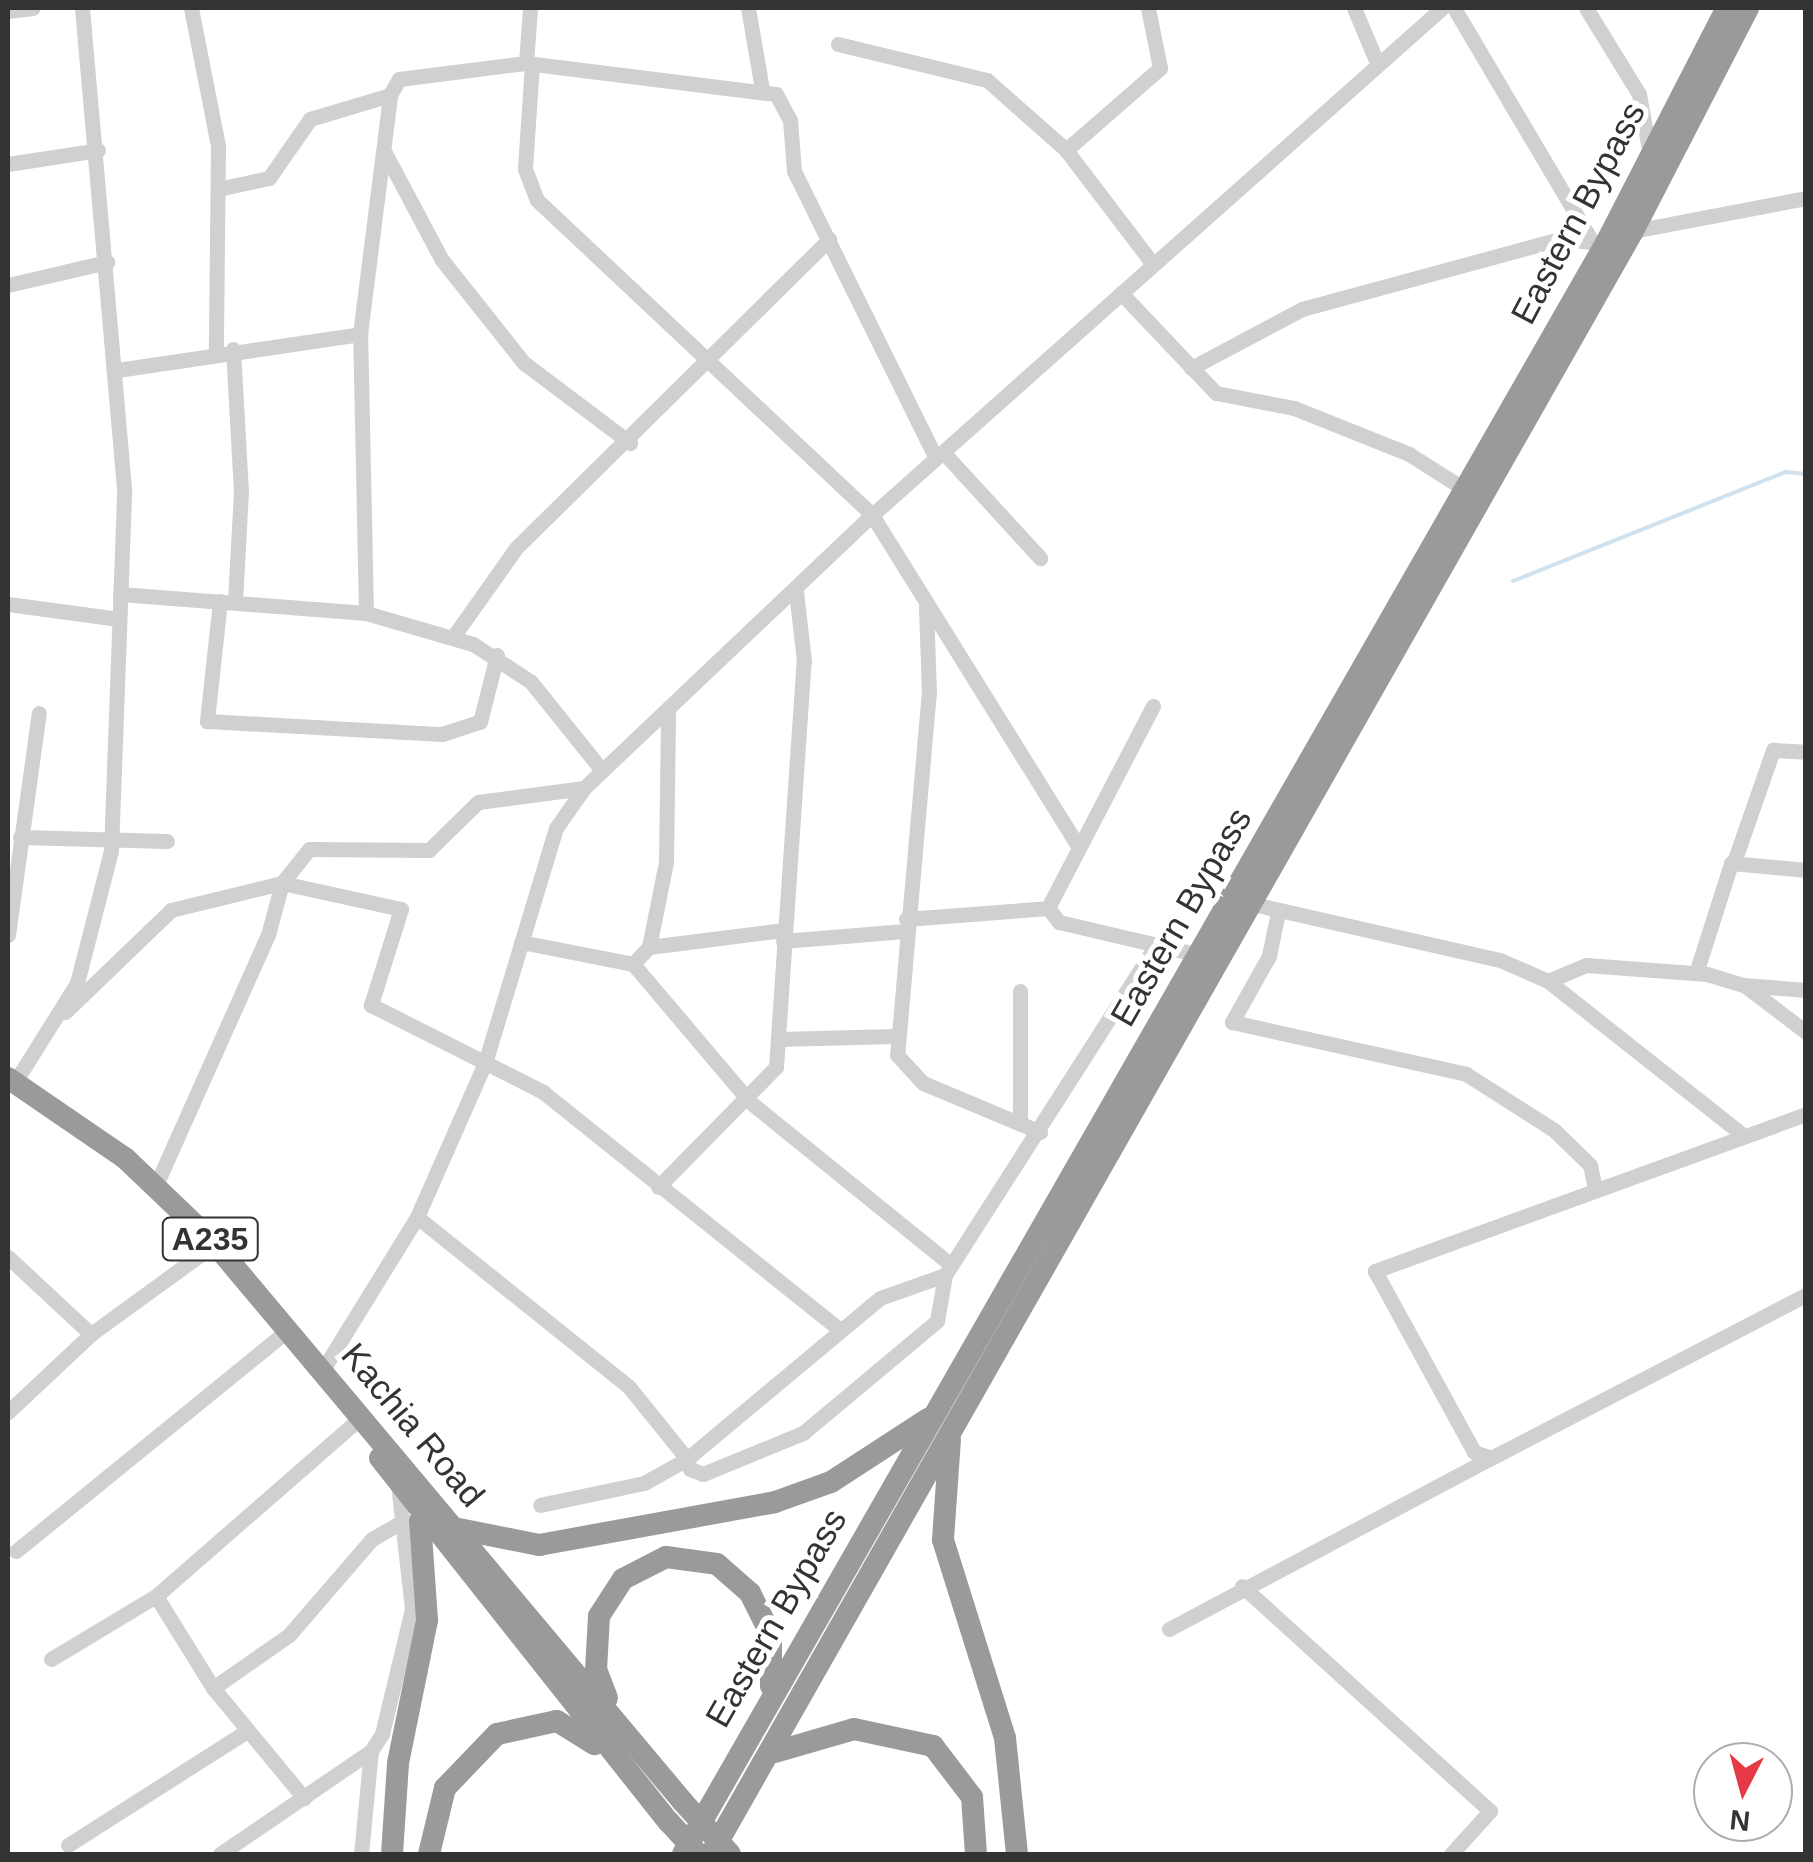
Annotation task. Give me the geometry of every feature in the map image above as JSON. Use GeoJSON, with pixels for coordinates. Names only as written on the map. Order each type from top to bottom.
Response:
{"type":"FeatureCollection","features":[{"type":"Feature","properties":{"kind":"highway","name":"Eastern Bypass"},"geometry":{"type":"LineString","coordinates":[[711,1854],[772,1754],[943,1421],[1650,155],[1727,8]]}},
{"type":"Feature","properties":{"kind":"highway","name":"Eastern Bypass"},"geometry":{"type":"LineString","coordinates":[[683,1854],[770,1696],[943,1421],[1253,904],[1633,231],[1748,8]]}},
{"type":"Feature","properties":{"kind":"highway","name":"Kachia Road"},"geometry":{"type":"LineString","coordinates":[[11,1080],[156,1185],[214,1244],[322,1371],[373,1441],[455,1528],[730,1854]]}},
{"type":"Feature","properties":{"kind":"highway"},"geometry":{"type":"LineString","coordinates":[[455,1528],[539,1545],[775,1502],[831,1482],[943,1421],[943,1540],[1004,1738],[1017,1854]]}},
{"type":"Feature","properties":{"kind":"highway","name":"A235"},"geometry":{"type":"LineString","coordinates":[[373,1441],[398,1485],[410,1519],[698,1854]]}},
{"type":"Feature","properties":{"kind":"highway"},"geometry":{"type":"LineString","coordinates":[[392,1854],[398,1764],[428,1620],[410,1519]]}},
{"type":"Feature","properties":{"kind":"highway"},"geometry":{"type":"LineString","coordinates":[[616,1719],[596,1670],[599,1616],[623,1579],[666,1557],[717,1564],[750,1594],[771,1635],[770,1696]]}},
{"type":"Feature","properties":{"kind":"highway"},"geometry":{"type":"LineString","coordinates":[[429,1854],[435,1812],[458,1767],[514,1726],[557,1721],[636,1781]]}},
{"type":"Feature","properties":{"kind":"highway"},"geometry":{"type":"LineString","coordinates":[[772,1754],[790,1740],[854,1730],[932,1746],[964,1778],[976,1854]]}},
{"type":"Feature","properties":{"kind":"street"},"geometry":{"type":"LineString","coordinates":[[11,10],[34,8]]}},
{"type":"Feature","properties":{"kind":"street"},"geometry":{"type":"LineString","coordinates":[[63,1013],[94,935],[112,843],[120,594],[117,370],[82,8]]}},
{"type":"Feature","properties":{"kind":"street"},"geometry":{"type":"LineString","coordinates":[[191,8],[218,189],[216,352]]}},
{"type":"Feature","properties":{"kind":"street"},"geometry":{"type":"LineString","coordinates":[[530,8],[525,169],[537,200],[700,358],[872,515],[1078,846]]}},
{"type":"Feature","properties":{"kind":"street"},"geometry":{"type":"LineString","coordinates":[[748,8],[762,90]]}},
{"type":"Feature","properties":{"kind":"street"},"geometry":{"type":"LineString","coordinates":[[1066,150],[1160,68],[1148,8]]}},
{"type":"Feature","properties":{"kind":"street"},"geometry":{"type":"LineString","coordinates":[[1354,8],[1375,58]]}},
{"type":"Feature","properties":{"kind":"street"},"geometry":{"type":"LineString","coordinates":[[322,1371],[417,1217],[485,1064],[556,828],[584,788],[600,769],[796,592],[872,515],[1121,294],[1375,58],[1442,8]]}},
{"type":"Feature","properties":{"kind":"street"},"geometry":{"type":"LineString","coordinates":[[1454,8],[1598,242]]}},
{"type":"Feature","properties":{"kind":"street"},"geometry":{"type":"LineString","coordinates":[[1586,8],[1639,94],[1650,155]]}},
{"type":"Feature","properties":{"kind":"street"},"geometry":{"type":"LineString","coordinates":[[838,44],[987,80],[1066,150],[1153,264]]}},
{"type":"Feature","properties":{"kind":"street"},"geometry":{"type":"LineString","coordinates":[[366,613],[360,334],[390,96],[399,79],[529,64],[762,90],[786,104],[787,154],[940,455],[1040,558]]}},
{"type":"Feature","properties":{"kind":"street"},"geometry":{"type":"LineString","coordinates":[[218,189],[269,178],[310,119],[390,96]]}},
{"type":"Feature","properties":{"kind":"street"},"geometry":{"type":"LineString","coordinates":[[8,164],[98,150]]}},
{"type":"Feature","properties":{"kind":"street"},"geometry":{"type":"LineString","coordinates":[[384,151],[442,260],[524,363],[630,443]]}},
{"type":"Feature","properties":{"kind":"street"},"geometry":{"type":"LineString","coordinates":[[1633,231],[1806,198]]}},
{"type":"Feature","properties":{"kind":"street"},"geometry":{"type":"LineString","coordinates":[[453,637],[516,548],[630,443],[700,358],[829,239]]}},
{"type":"Feature","properties":{"kind":"street"},"geometry":{"type":"LineString","coordinates":[[1191,368],[1302,310],[1560,239],[1598,242]]}},
{"type":"Feature","properties":{"kind":"street"},"geometry":{"type":"LineString","coordinates":[[8,285],[107,262]]}},
{"type":"Feature","properties":{"kind":"street"},"geometry":{"type":"LineString","coordinates":[[1121,294],[1216,393],[1294,408],[1409,454],[1464,490]]}},
{"type":"Feature","properties":{"kind":"street"},"geometry":{"type":"LineString","coordinates":[[117,370],[233,349],[360,334]]}},
{"type":"Feature","properties":{"kind":"street"},"geometry":{"type":"LineString","coordinates":[[233,349],[242,490],[207,721],[442,734],[480,722],[497,655]]}},
{"type":"Feature","properties":{"kind":"street"},"geometry":{"type":"LineString","coordinates":[[658,1187],[750,1102],[776,1067],[804,660],[796,592]]}},
{"type":"Feature","properties":{"kind":"street"},"geometry":{"type":"LineString","coordinates":[[120,594],[366,613],[453,637],[497,655],[600,769]]}},
{"type":"Feature","properties":{"kind":"street"},"geometry":{"type":"LineString","coordinates":[[926,603],[930,690],[894,1036],[905,1070],[923,1083],[1040,1132]]}},
{"type":"Feature","properties":{"kind":"street"},"geometry":{"type":"LineString","coordinates":[[8,604],[119,619]]}},
{"type":"Feature","properties":{"kind":"street"},"geometry":{"type":"LineString","coordinates":[[1048,908],[1153,706]]}},
{"type":"Feature","properties":{"kind":"street"},"geometry":{"type":"LineString","coordinates":[[632,964],[649,948],[666,862],[668,710]]}},
{"type":"Feature","properties":{"kind":"street"},"geometry":{"type":"LineString","coordinates":[[8,935],[39,713]]}},
{"type":"Feature","properties":{"kind":"street"},"geometry":{"type":"LineString","coordinates":[[1696,972],[1773,750],[1806,752]]}},
{"type":"Feature","properties":{"kind":"street"},"geometry":{"type":"LineString","coordinates":[[156,1185],[268,935],[282,883],[309,850],[429,850],[478,802],[584,788]]}},
{"type":"Feature","properties":{"kind":"street"},"geometry":{"type":"LineString","coordinates":[[20,837],[112,843],[167,840]]}},
{"type":"Feature","properties":{"kind":"street"},"geometry":{"type":"LineString","coordinates":[[1734,862],[1806,870]]}},
{"type":"Feature","properties":{"kind":"street"},"geometry":{"type":"LineString","coordinates":[[11,1080],[63,1013],[171,910],[282,883],[401,909],[371,1005],[557,1102],[840,1330]]}},
{"type":"Feature","properties":{"kind":"street"},"geometry":{"type":"LineString","coordinates":[[1253,904],[1500,960],[1548,981],[1740,1132]]}},
{"type":"Feature","properties":{"kind":"street"},"geometry":{"type":"LineString","coordinates":[[1048,908],[1059,922],[1200,955]]}},
{"type":"Feature","properties":{"kind":"street"},"geometry":{"type":"LineString","coordinates":[[649,948],[1048,908]]}},
{"type":"Feature","properties":{"kind":"street"},"geometry":{"type":"LineString","coordinates":[[1278,912],[1269,956],[1232,1022],[1466,1074],[1554,1130],[1590,1165],[1595,1188]]}},
{"type":"Feature","properties":{"kind":"street"},"geometry":{"type":"LineString","coordinates":[[521,942],[632,964],[750,1102],[948,1270]]}},
{"type":"Feature","properties":{"kind":"street"},"geometry":{"type":"LineString","coordinates":[[417,1217],[629,1387],[703,1474],[802,1432],[848,1400],[936,1321],[948,1270],[1040,1132],[1156,945]]}},
{"type":"Feature","properties":{"kind":"street"},"geometry":{"type":"LineString","coordinates":[[1548,981],[1586,965],[1696,972],[1744,985],[1806,990]]}},
{"type":"Feature","properties":{"kind":"street"},"geometry":{"type":"LineString","coordinates":[[1744,985],[1806,1032]]}},
{"type":"Feature","properties":{"kind":"street"},"geometry":{"type":"LineString","coordinates":[[1020,991],[1020,1124]]}},
{"type":"Feature","properties":{"kind":"street"},"geometry":{"type":"LineString","coordinates":[[780,1039],[894,1036]]}},
{"type":"Feature","properties":{"kind":"street"},"geometry":{"type":"LineString","coordinates":[[1490,1458],[1474,1452],[1375,1270],[1740,1132],[1806,1114]]}},
{"type":"Feature","properties":{"kind":"street"},"geometry":{"type":"LineString","coordinates":[[8,1412],[91,1334],[214,1244]]}},
{"type":"Feature","properties":{"kind":"street"},"geometry":{"type":"LineString","coordinates":[[8,1257],[91,1334]]}},
{"type":"Feature","properties":{"kind":"street"},"geometry":{"type":"LineString","coordinates":[[540,1505],[644,1483],[688,1458],[840,1330],[902,1286],[948,1270]]}},
{"type":"Feature","properties":{"kind":"street"},"geometry":{"type":"LineString","coordinates":[[1169,1629],[1242,1586],[1806,1296]]}},
{"type":"Feature","properties":{"kind":"street"},"geometry":{"type":"LineString","coordinates":[[16,1551],[288,1330]]}},
{"type":"Feature","properties":{"kind":"street"},"geometry":{"type":"LineString","coordinates":[[52,1659],[156,1596],[358,1420]]}},
{"type":"Feature","properties":{"kind":"street"},"geometry":{"type":"LineString","coordinates":[[213,1688],[290,1635],[362,1548],[410,1519],[412,1609],[371,1751],[361,1854]]}},
{"type":"Feature","properties":{"kind":"street"},"geometry":{"type":"LineString","coordinates":[[1242,1586],[1490,1811],[1451,1854]]}},
{"type":"Feature","properties":{"kind":"street"},"geometry":{"type":"LineString","coordinates":[[156,1596],[213,1688],[304,1798]]}},
{"type":"Feature","properties":{"kind":"street"},"geometry":{"type":"LineString","coordinates":[[68,1846],[246,1730]]}},
{"type":"Feature","properties":{"kind":"street"},"geometry":{"type":"LineString","coordinates":[[220,1854],[371,1751]]}},
{"type":"Feature","properties":{"kind":"waterway"},"geometry":{"type":"LineString","coordinates":[[1513,581],[1786,472],[1806,474]]}}]}
